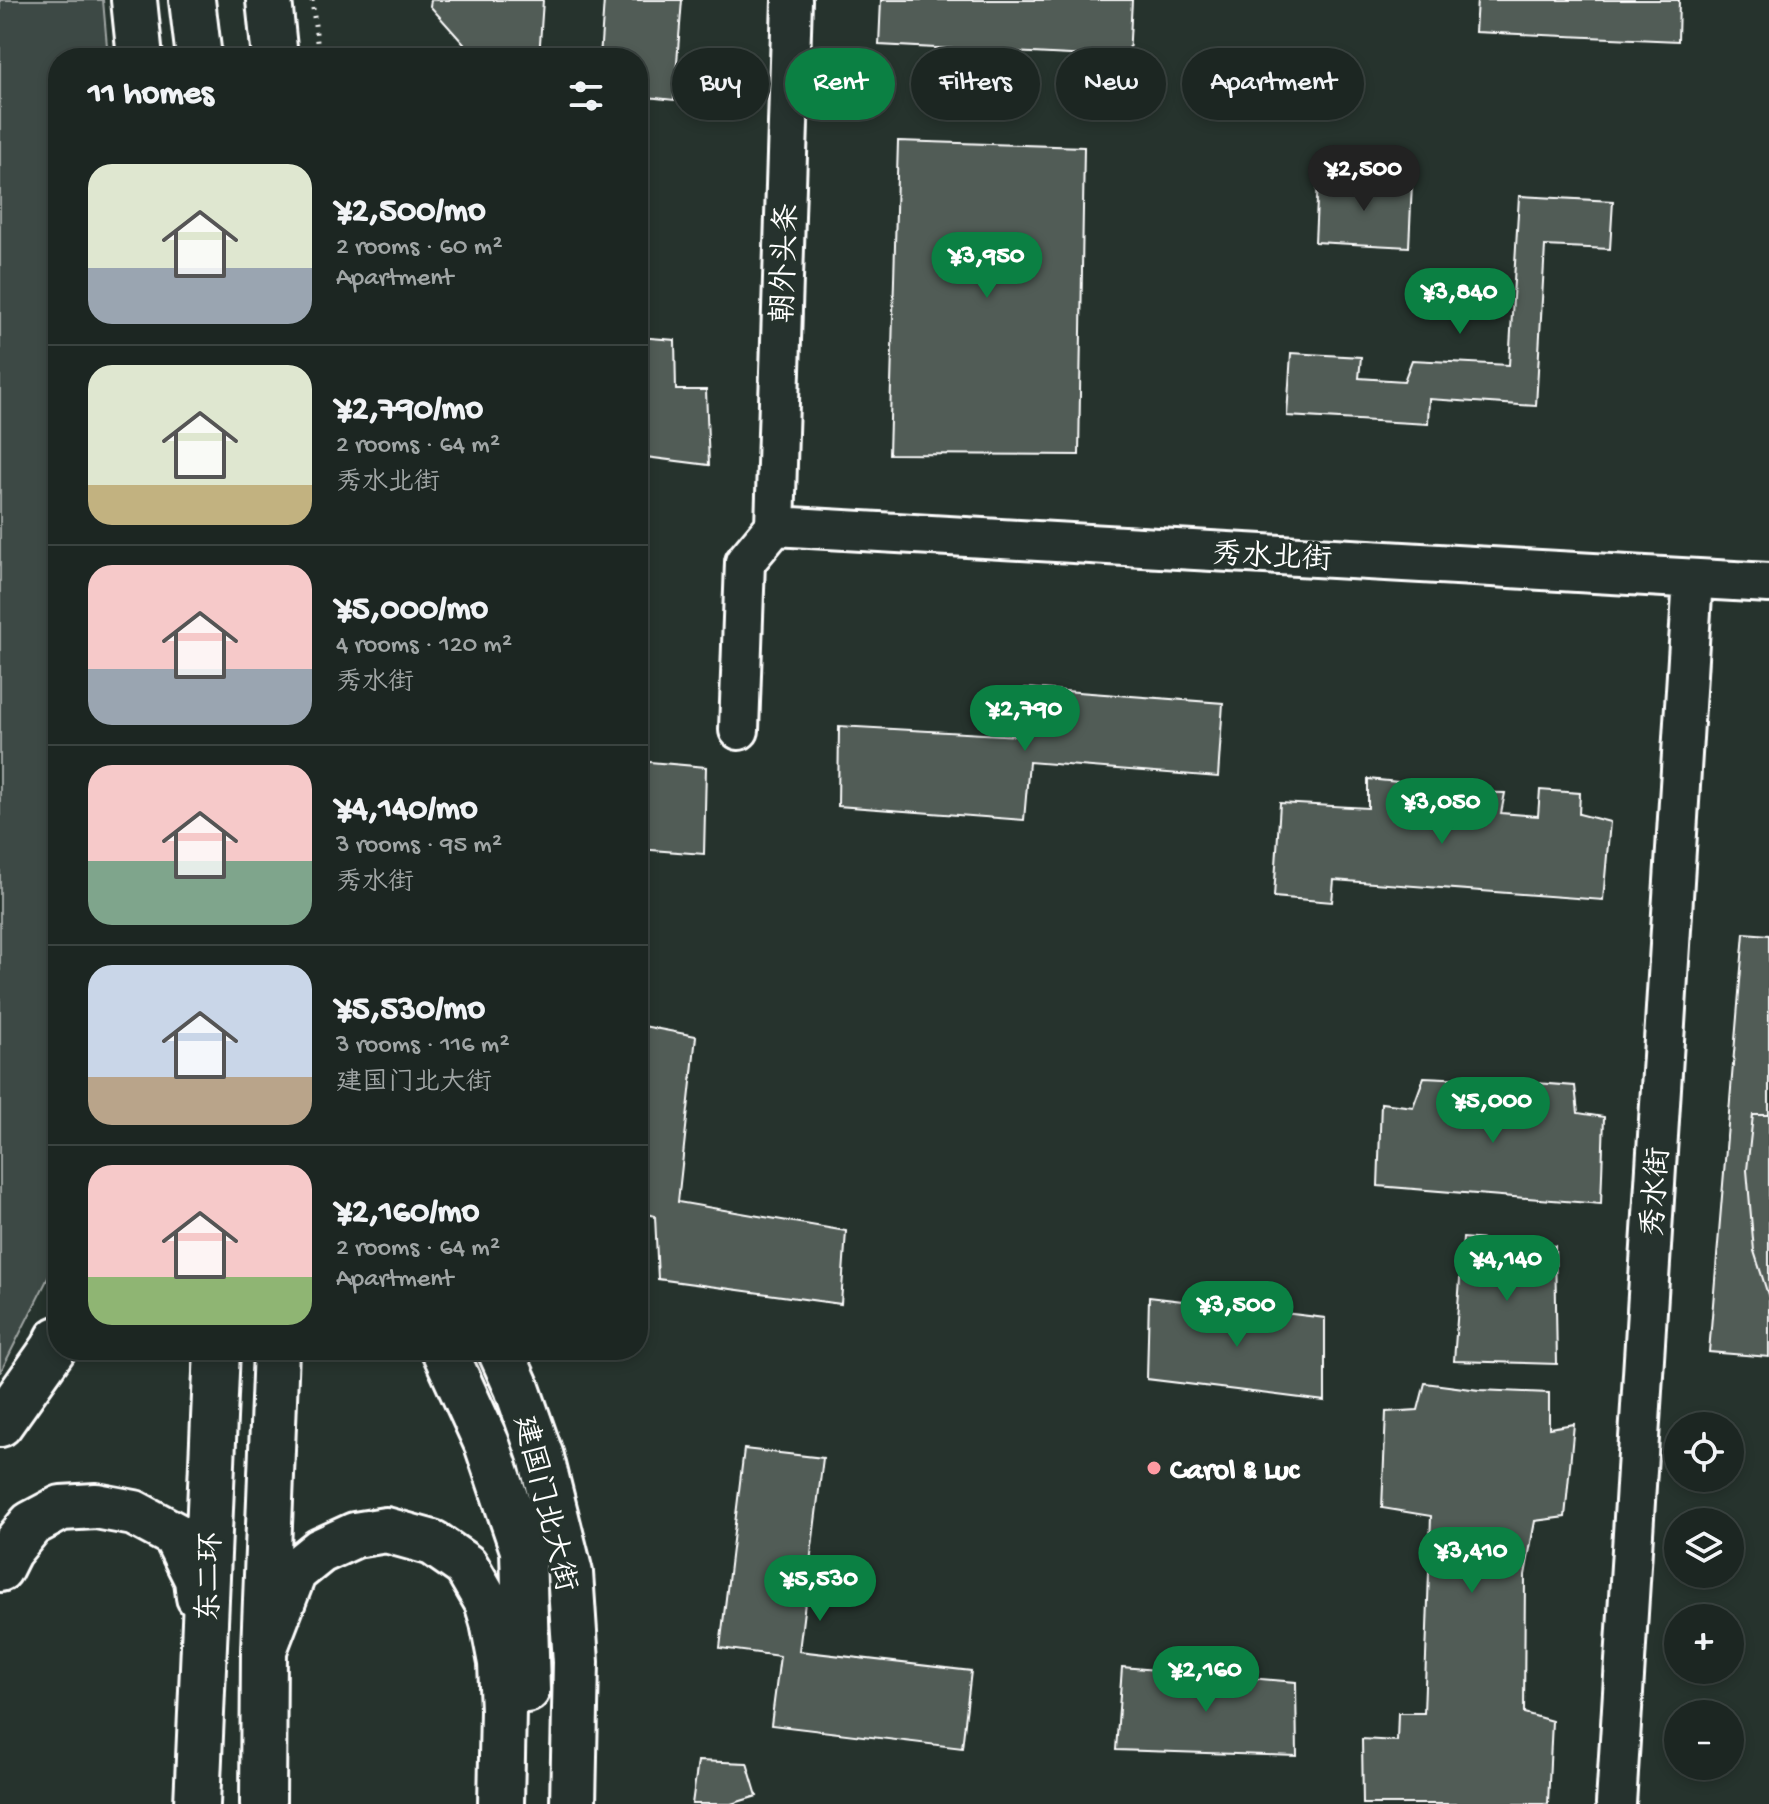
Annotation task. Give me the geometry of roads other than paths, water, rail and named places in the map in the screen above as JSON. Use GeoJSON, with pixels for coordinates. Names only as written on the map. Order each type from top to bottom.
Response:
{"type":"FeatureCollection","features":[{"type":"Feature","properties":{"kind":"main road"},"geometry":{"type":"LineString","coordinates":[[134,0],[139,48]]}},
{"type":"Feature","properties":{"kind":"main road"},"geometry":{"type":"LineString","coordinates":[[192,0],[198,48]]}},
{"type":"Feature","properties":{"kind":"main road"},"geometry":{"type":"LineString","coordinates":[[269,0],[274,48]]}},
{"type":"Feature","properties":{"kind":"main road"},"geometry":{"type":"LineString","coordinates":[[0,1424],[48,1356]]}},
{"type":"Feature","properties":{"kind":"main road","name":"东二环"},"geometry":{"type":"LineString","coordinates":[[197,1804],[217,1360]]}},
{"type":"Feature","properties":{"kind":"main road","name":"东二环"},"geometry":{"type":"LineString","coordinates":[[263,1804],[264,1650],[276,1360]]}},
{"type":"Feature","properties":{"kind":"main road"},"geometry":{"type":"LineString","coordinates":[[449,1360],[487,1444],[523,1550],[515,1706],[501,1804]]}},
{"type":"Feature","properties":{"kind":"main road","name":"建国门北大街"},"geometry":{"type":"LineString","coordinates":[[504,1360],[541,1457],[570,1573],[576,1662],[573,1804]]}},
{"type":"Feature","properties":{"kind":"main road"},"geometry":{"type":"LineString","coordinates":[[0,1569],[9,1551],[31,1524],[61,1508],[96,1506],[134,1513],[175,1535],[197,1579],[205,1643]]}},
{"type":"Feature","properties":{"kind":"main road"},"geometry":{"type":"LineString","coordinates":[[264,1650],[294,1572],[320,1551],[355,1535],[386,1530],[433,1543],[466,1566],[487,1602],[515,1706],[525,1804]]}},
{"type":"Feature","properties":{"kind":"street","name":"朝外头条"},"geometry":{"type":"LineString","coordinates":[[775,526],[792,0]]}},
{"type":"Feature","properties":{"kind":"street","name":"秀水北街"},"geometry":{"type":"LineString","coordinates":[[775,526],[1769,583]]}},
{"type":"Feature","properties":{"kind":"street"},"geometry":{"type":"LineString","coordinates":[[739,730],[745,562],[775,526]]}},
{"type":"Feature","properties":{"kind":"street","name":"秀水街"},"geometry":{"type":"LineString","coordinates":[[1616,1804],[1693,579]]}},
{"type":"Feature","properties":{"kind":"place","name":"Carol & Luc"},"geometry":{"type":"Point","coordinates":[1154,1468]}}]}
